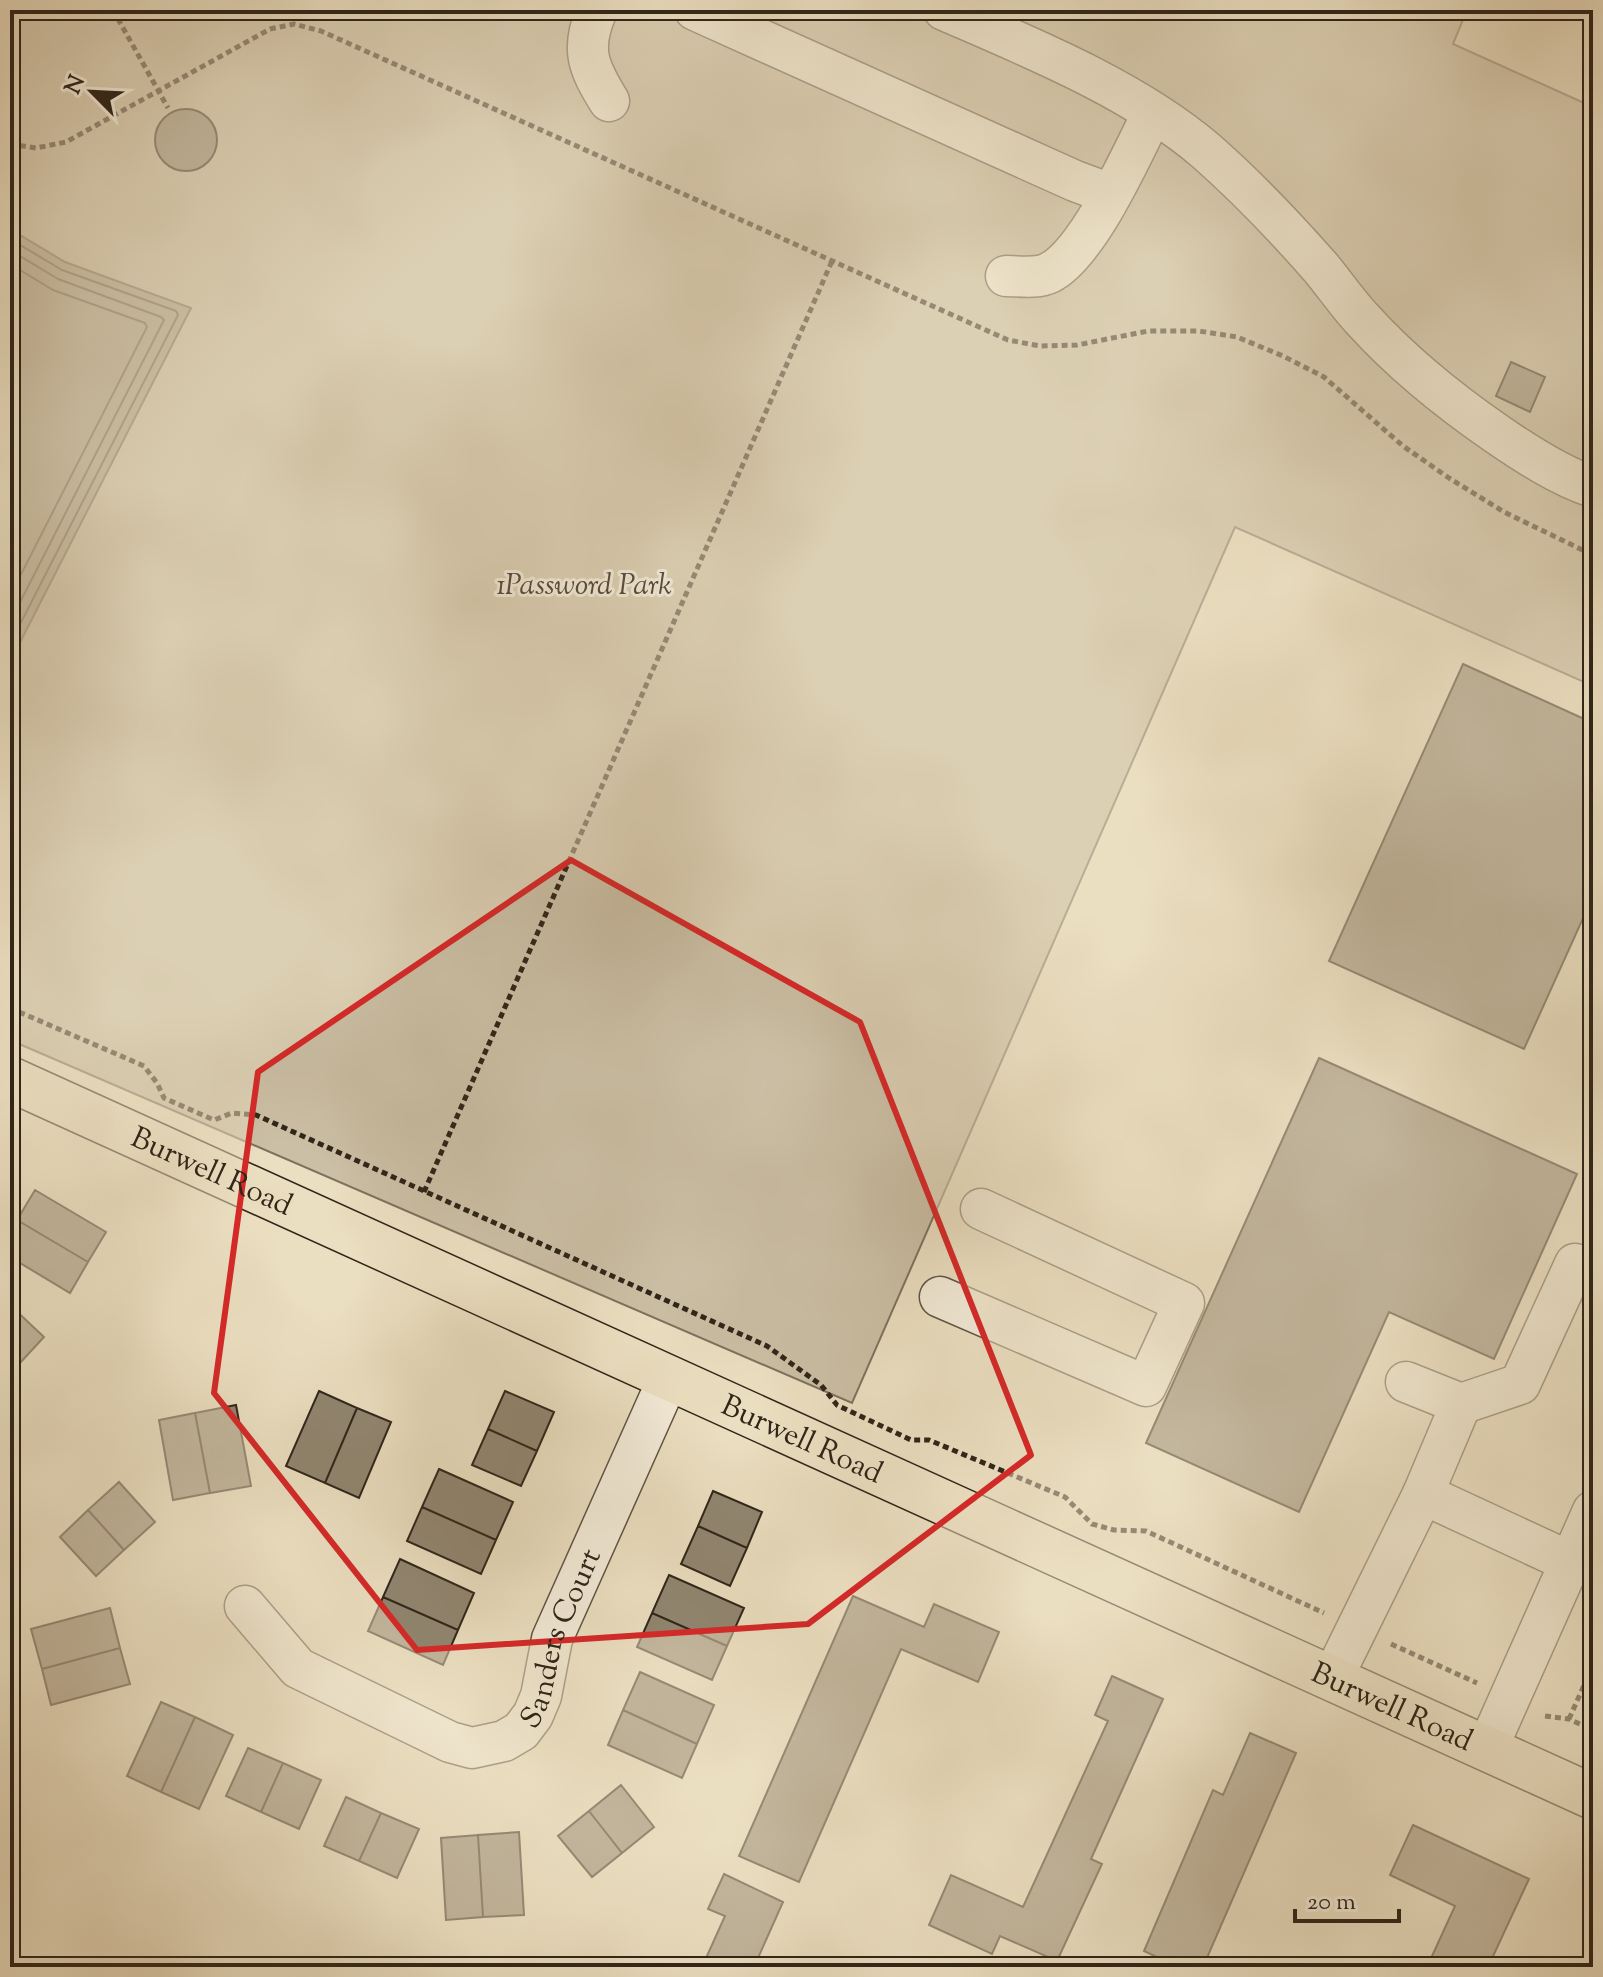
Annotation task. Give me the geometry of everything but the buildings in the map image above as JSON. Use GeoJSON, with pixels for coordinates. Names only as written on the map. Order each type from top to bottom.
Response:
{"type":"FeatureCollection","features":[{"type":"Feature","properties":{"kind":"main road","name":"Burwell Road"},"geometry":{"type":"LineString","coordinates":[[10,1079],[1593,1797]]}},
{"type":"Feature","properties":{"kind":"street"},"geometry":{"type":"LineString","coordinates":[[597,10],[586,51],[594,77],[609,101]]}},
{"type":"Feature","properties":{"kind":"street"},"geometry":{"type":"LineString","coordinates":[[695,10],[1110,194]]}},
{"type":"Feature","properties":{"kind":"street"},"geometry":{"type":"LineString","coordinates":[[944,10],[1016,24],[1098,82],[1204,149],[1261,202],[1361,319],[1397,355],[1457,407],[1520,450],[1593,487]]}},
{"type":"Feature","properties":{"kind":"street"},"geometry":{"type":"LineString","coordinates":[[1006,276],[1048,274],[1078,246],[1110,194],[1152,114]]}},
{"type":"Feature","properties":{"kind":"street"},"geometry":{"type":"LineString","coordinates":[[940,1297],[1146,1386],[1184,1303],[981,1209]]}},
{"type":"Feature","properties":{"kind":"street"},"geometry":{"type":"LineString","coordinates":[[1406,1382],[1461,1404],[1520,1384],[1575,1264]]}},
{"type":"Feature","properties":{"kind":"street","name":"Sanders Court"},"geometry":{"type":"LineString","coordinates":[[245,1606],[298,1668],[450,1742],[472,1748],[504,1741],[521,1731],[533,1715],[541,1696],[552,1639],[669,1377]]}},
{"type":"Feature","properties":{"kind":"street"},"geometry":{"type":"LineString","coordinates":[[1332,1679],[1423,1494],[1461,1404]]}},
{"type":"Feature","properties":{"kind":"street"},"geometry":{"type":"LineString","coordinates":[[1423,1494],[1570,1562]]}},
{"type":"Feature","properties":{"kind":"street"},"geometry":{"type":"LineString","coordinates":[[1487,1749],[1593,1511]]}},
{"type":"Feature","properties":{"kind":"path"},"geometry":{"type":"LineString","coordinates":[[113,10],[168,108]]}},
{"type":"Feature","properties":{"kind":"path"},"geometry":{"type":"LineString","coordinates":[[10,144],[36,148],[66,142],[270,29],[294,24],[321,31],[1008,340],[1040,346],[1077,345],[1148,331],[1199,331],[1237,337],[1324,377],[1403,446],[1449,478],[1504,512],[1593,555]]}},
{"type":"Feature","properties":{"kind":"path"},"geometry":{"type":"LineString","coordinates":[[424,1192],[832,261]]}},
{"type":"Feature","properties":{"kind":"path"},"geometry":{"type":"LineString","coordinates":[[10,1008],[144,1066],[164,1098],[214,1120],[232,1113],[256,1115],[767,1346],[821,1385],[837,1405],[911,1440],[929,1440],[1065,1497],[1092,1524],[1114,1530],[1146,1531],[1479,1685]]}},
{"type":"Feature","properties":{"kind":"path"},"geometry":{"type":"LineString","coordinates":[[1569,1719],[1593,1665]]}},
{"type":"Feature","properties":{"kind":"path"},"geometry":{"type":"LineString","coordinates":[[1545,1716],[1569,1719],[1593,1730]]}},
{"type":"Feature","properties":{"kind":"highlighted area"},"geometry":{"type":"Polygon","coordinates":[[[571,860],[860,1022],[1031,1455],[808,1624],[417,1650],[214,1393],[258,1072],[571,860]]]}},
{"type":"Feature","properties":{"kind":"green space","name":"1Password Park"},"geometry":{"type":"Polygon","coordinates":[[[10,10],[1467,10],[1453,44],[1593,107],[1593,686],[1235,527],[852,1403],[10,1040],[10,10]]]}},
{"type":"Feature","properties":{"kind":"water"},"geometry":{"type":"Polygon","coordinates":[[[10,229],[65,262],[191,308],[10,662],[10,229]]]}}]}
